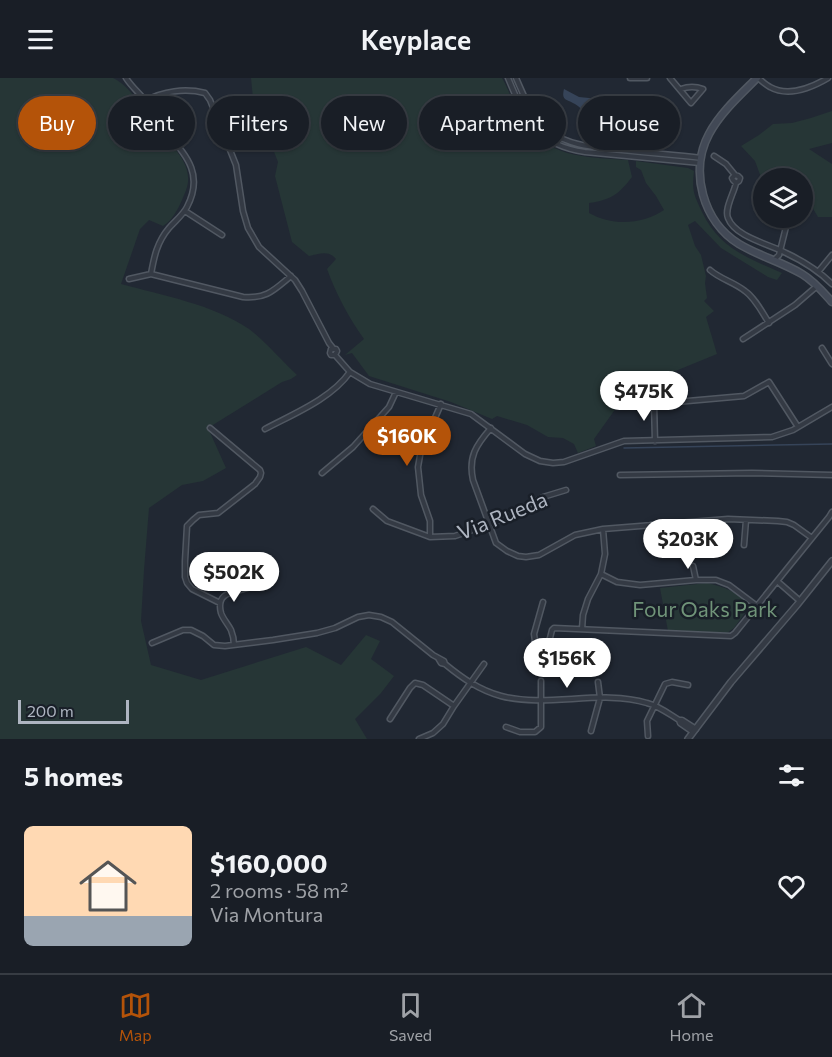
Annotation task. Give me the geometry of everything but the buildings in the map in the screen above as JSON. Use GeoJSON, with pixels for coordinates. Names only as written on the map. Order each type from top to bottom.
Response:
{"type":"FeatureCollection","features":[{"type":"Feature","properties":{"kind":"main road"},"geometry":{"type":"LineString","coordinates":[[757,78],[708,135],[701,160],[700,183],[707,208],[724,233],[737,243],[803,274],[832,302]]}},
{"type":"Feature","properties":{"kind":"street"},"geometry":{"type":"LineString","coordinates":[[126,78],[142,96]]}},
{"type":"Feature","properties":{"kind":"street"},"geometry":{"type":"LineString","coordinates":[[508,78],[526,118],[539,133],[556,144],[573,150],[701,160]]}},
{"type":"Feature","properties":{"kind":"street"},"geometry":{"type":"LineString","coordinates":[[516,78],[534,116],[551,133],[571,143],[633,153]]}},
{"type":"Feature","properties":{"kind":"street"},"geometry":{"type":"LineString","coordinates":[[630,78],[647,78]]}},
{"type":"Feature","properties":{"kind":"street"},"geometry":{"type":"LineString","coordinates":[[670,78],[691,103],[703,89],[694,86],[681,89]]}},
{"type":"Feature","properties":{"kind":"street"},"geometry":{"type":"LineString","coordinates":[[757,78],[782,92],[809,87],[828,78]]}},
{"type":"Feature","properties":{"kind":"street"},"geometry":{"type":"LineString","coordinates":[[156,96],[180,91],[205,93],[210,100],[236,165],[248,228],[259,247],[291,276],[302,291],[332,349],[337,351],[335,355],[350,372],[370,384],[471,414],[525,454],[540,461],[553,463],[576,458],[624,441],[772,437],[798,427],[832,407]]}},
{"type":"Feature","properties":{"kind":"street"},"geometry":{"type":"LineString","coordinates":[[151,274],[157,246],[163,234],[185,211],[194,188],[189,162],[182,150]]}},
{"type":"Feature","properties":{"kind":"street"},"geometry":{"type":"LineString","coordinates":[[714,156],[735,175],[733,176],[736,183],[734,192],[727,206],[727,217],[734,227],[747,236],[801,261],[832,285]]}},
{"type":"Feature","properties":{"kind":"street"},"geometry":{"type":"LineString","coordinates":[[185,211],[222,235]]}},
{"type":"Feature","properties":{"kind":"street"},"geometry":{"type":"LineString","coordinates":[[774,261],[776,253],[780,250],[786,228]]}},
{"type":"Feature","properties":{"kind":"street"},"geometry":{"type":"LineString","coordinates":[[818,272],[832,255]]}},
{"type":"Feature","properties":{"kind":"street"},"geometry":{"type":"LineString","coordinates":[[710,270],[745,291],[769,323]]}},
{"type":"Feature","properties":{"kind":"street"},"geometry":{"type":"LineString","coordinates":[[129,279],[151,274],[251,298],[273,291],[291,276]]}},
{"type":"Feature","properties":{"kind":"street"},"geometry":{"type":"LineString","coordinates":[[743,339],[802,300],[817,286]]}},
{"type":"Feature","properties":{"kind":"street"},"geometry":{"type":"LineString","coordinates":[[822,348],[832,364]]}},
{"type":"Feature","properties":{"kind":"street"},"geometry":{"type":"LineString","coordinates":[[265,429],[322,398],[338,386],[350,372]]}},
{"type":"Feature","properties":{"kind":"street"},"geometry":{"type":"LineString","coordinates":[[654,441],[654,404],[744,396],[769,382],[798,427]]}},
{"type":"Feature","properties":{"kind":"street"},"geometry":{"type":"LineString","coordinates":[[322,473],[353,447],[389,407],[396,392]]}},
{"type":"Feature","properties":{"kind":"street"},"geometry":{"type":"LineString","coordinates":[[430,537],[430,521],[421,495],[418,467],[421,450],[441,404]]}},
{"type":"Feature","properties":{"kind":"street"},"geometry":{"type":"LineString","coordinates":[[210,428],[261,473],[255,484],[218,513],[200,515],[187,526],[185,577],[187,583],[192,590],[220,603]]}},
{"type":"Feature","properties":{"kind":"street"},"geometry":{"type":"LineString","coordinates":[[491,428],[478,444],[470,466],[496,543],[518,556],[539,555],[575,535],[603,529],[728,519],[787,522],[812,538]]}},
{"type":"Feature","properties":{"kind":"street"},"geometry":{"type":"LineString","coordinates":[[620,475],[752,473],[832,475]]}},
{"type":"Feature","properties":{"kind":"street","name":"Via Rueda"},"geometry":{"type":"LineString","coordinates":[[373,509],[387,521],[430,537],[455,536],[507,517],[543,497],[566,490]]}},
{"type":"Feature","properties":{"kind":"street"},"geometry":{"type":"LineString","coordinates":[[543,602],[534,634],[535,641],[540,644],[548,642],[554,628],[731,636],[832,512]]}},
{"type":"Feature","properties":{"kind":"street"},"geometry":{"type":"LineString","coordinates":[[744,545],[746,520]]}},
{"type":"Feature","properties":{"kind":"street"},"geometry":{"type":"LineString","coordinates":[[651,525],[652,542]]}},
{"type":"Feature","properties":{"kind":"street"},"geometry":{"type":"LineString","coordinates":[[582,629],[588,599],[601,574],[605,554],[603,529]]}},
{"type":"Feature","properties":{"kind":"street"},"geometry":{"type":"LineString","coordinates":[[688,739],[731,682],[832,561]]}},
{"type":"Feature","properties":{"kind":"street"},"geometry":{"type":"LineString","coordinates":[[693,566],[696,580]]}},
{"type":"Feature","properties":{"kind":"street"},"geometry":{"type":"LineString","coordinates":[[234,645],[232,631],[221,613],[220,603],[226,595],[247,588],[264,574]]}},
{"type":"Feature","properties":{"kind":"street"},"geometry":{"type":"LineString","coordinates":[[601,574],[617,582],[640,585],[716,580],[729,585],[757,606]]}},
{"type":"Feature","properties":{"kind":"street"},"geometry":{"type":"LineString","coordinates":[[777,581],[800,601]]}},
{"type":"Feature","properties":{"kind":"street"},"geometry":{"type":"LineString","coordinates":[[152,643],[183,630],[191,630],[214,645],[234,645],[317,633],[369,615],[392,622],[438,658],[441,663],[470,683],[499,696],[541,700],[631,699],[655,706],[682,720],[694,730]]}},
{"type":"Feature","properties":{"kind":"street"},"geometry":{"type":"LineString","coordinates":[[419,739],[433,733],[443,724],[484,664]]}},
{"type":"Feature","properties":{"kind":"street"},"geometry":{"type":"LineString","coordinates":[[506,727],[520,732],[535,732],[541,727],[541,681]]}},
{"type":"Feature","properties":{"kind":"street"},"geometry":{"type":"LineString","coordinates":[[591,731],[600,699],[598,682]]}},
{"type":"Feature","properties":{"kind":"street"},"geometry":{"type":"LineString","coordinates":[[648,736],[647,721],[665,684],[672,682],[688,685]]}},
{"type":"Feature","properties":{"kind":"street"},"geometry":{"type":"LineString","coordinates":[[390,719],[415,683],[423,685],[454,706]]}},
{"type":"Feature","properties":{"kind":"green space"},"geometry":{"type":"Polygon","coordinates":[[[0,78],[113,78],[134,96],[108,96],[108,150],[176,150],[187,170],[188,180],[180,203],[169,221],[163,226],[149,220],[140,229],[121,284],[220,313],[249,329],[297,375],[208,428],[226,468],[203,481],[182,485],[149,508],[141,621],[151,665],[201,680],[306,647],[341,665],[366,635],[380,641],[371,659],[394,676],[355,719],[367,739],[0,739],[0,78]]]}},
{"type":"Feature","properties":{"kind":"green space"},"geometry":{"type":"Polygon","coordinates":[[[251,78],[502,78],[511,96],[419,96],[419,150],[558,150],[581,156],[628,160],[632,177],[623,188],[603,200],[589,203],[589,213],[617,222],[646,219],[664,210],[646,183],[641,170],[636,167],[636,161],[688,168],[694,171],[693,188],[702,212],[717,235],[736,250],[782,273],[777,280],[768,277],[721,248],[695,221],[688,225],[695,246],[701,255],[706,276],[707,298],[704,301],[714,311],[706,317],[717,354],[629,390],[594,439],[596,446],[578,453],[574,444],[563,438],[548,437],[527,425],[497,416],[492,419],[451,402],[369,376],[352,353],[345,355],[364,339],[343,306],[327,269],[336,259],[327,254],[309,256],[292,242],[275,176],[278,162],[273,150],[309,150],[309,96],[253,96],[251,78]]]}},
{"type":"Feature","properties":{"kind":"green space"},"geometry":{"type":"Polygon","coordinates":[[[832,111],[832,143],[809,149],[832,164],[832,217],[818,217],[813,208],[813,168],[758,168],[755,161],[741,146],[773,124],[792,123],[832,111]]]}},
{"type":"Feature","properties":{"kind":"green space","name":"Four Oaks Park"},"geometry":{"type":"Polygon","coordinates":[[[707,583],[731,591],[750,606],[734,628],[727,633],[668,631],[660,588],[707,583]]]}},
{"type":"Feature","properties":{"kind":"water"},"geometry":{"type":"Polygon","coordinates":[[[564,89],[578,96],[578,106],[566,99],[564,89]]]}},
{"type":"Feature","properties":{"kind":"waterway"},"geometry":{"type":"LineString","coordinates":[[624,448],[832,444]]}}]}
